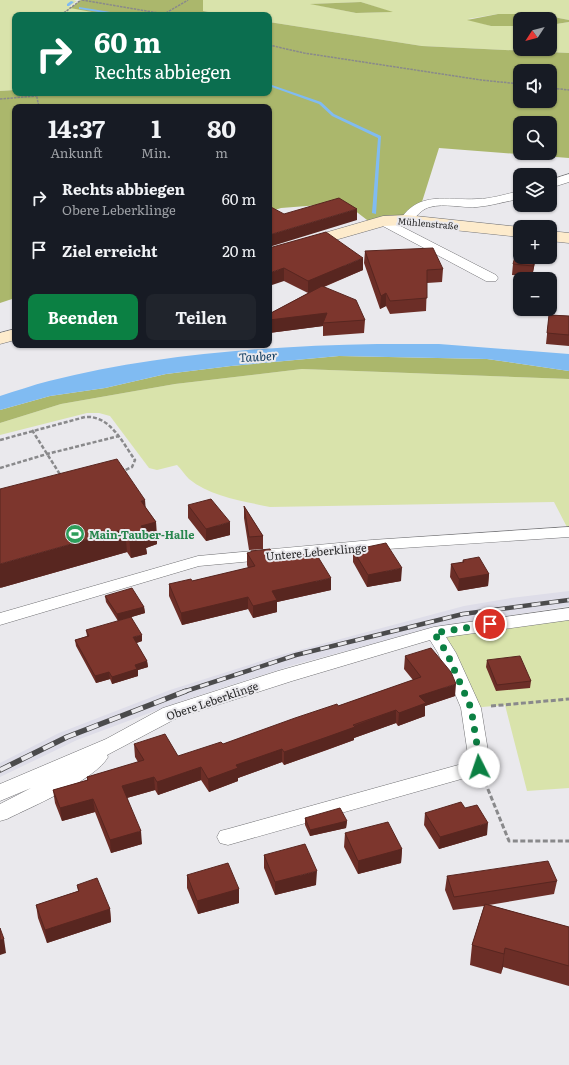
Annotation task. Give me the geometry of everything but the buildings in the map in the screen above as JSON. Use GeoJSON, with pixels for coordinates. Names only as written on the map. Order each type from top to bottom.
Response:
{"type":"FeatureCollection","features":[{"type":"Feature","properties":{"kind":"main road","name":"Mühlenstraße"},"geometry":{"type":"LineString","coordinates":[[272,253],[384,221],[406,220],[513,231]]}},
{"type":"Feature","properties":{"kind":"main road"},"geometry":{"type":"LineString","coordinates":[[557,237],[569,238]]}},
{"type":"Feature","properties":{"kind":"main road"},"geometry":{"type":"LineString","coordinates":[[0,339],[12,335]]}},
{"type":"Feature","properties":{"kind":"street"},"geometry":{"type":"LineString","coordinates":[[557,182],[569,178]]}},
{"type":"Feature","properties":{"kind":"street"},"geometry":{"type":"LineString","coordinates":[[406,220],[410,213],[421,205],[431,202],[477,203],[513,196]]}},
{"type":"Feature","properties":{"kind":"street"},"geometry":{"type":"LineString","coordinates":[[384,221],[491,278]]}},
{"type":"Feature","properties":{"kind":"street","name":"Untere Leberklinge"},"geometry":{"type":"LineString","coordinates":[[0,619],[120,582],[198,561],[372,545],[569,532]]}},
{"type":"Feature","properties":{"kind":"street","name":"Obere Leberklinge"},"geometry":{"type":"LineString","coordinates":[[0,793],[113,744],[170,713],[285,676],[434,633],[569,614]]}},
{"type":"Feature","properties":{"kind":"street"},"geometry":{"type":"LineString","coordinates":[[228,837],[479,767],[471,708],[447,653],[434,633]]}},
{"type":"Feature","properties":{"kind":"street"},"geometry":{"type":"LineString","coordinates":[[0,813],[79,772],[113,744]]}},
{"type":"Feature","properties":{"kind":"path"},"geometry":{"type":"LineString","coordinates":[[65,12],[82,0],[154,12]]}},
{"type":"Feature","properties":{"kind":"path"},"geometry":{"type":"LineString","coordinates":[[169,12],[188,0]]}},
{"type":"Feature","properties":{"kind":"path"},"geometry":{"type":"LineString","coordinates":[[272,46],[320,55],[473,79],[513,83]]}},
{"type":"Feature","properties":{"kind":"path"},"geometry":{"type":"LineString","coordinates":[[557,89],[569,90]]}},
{"type":"Feature","properties":{"kind":"path"},"geometry":{"type":"LineString","coordinates":[[0,99],[22,96]]}},
{"type":"Feature","properties":{"kind":"path"},"geometry":{"type":"LineString","coordinates":[[0,440],[32,430],[95,416],[108,422],[135,460],[132,467],[122,472]]}},
{"type":"Feature","properties":{"kind":"path"},"geometry":{"type":"LineString","coordinates":[[32,430],[62,478]]}},
{"type":"Feature","properties":{"kind":"path"},"geometry":{"type":"LineString","coordinates":[[0,468],[47,454],[119,436]]}},
{"type":"Feature","properties":{"kind":"path"},"geometry":{"type":"LineString","coordinates":[[471,708],[569,699]]}},
{"type":"Feature","properties":{"kind":"path"},"geometry":{"type":"LineString","coordinates":[[479,767],[509,841],[569,841]]}},
{"type":"Feature","properties":{"kind":"shaded area"},"geometry":{"type":"Polygon","coordinates":[[[569,591],[569,606],[432,628],[293,665],[179,702],[77,740],[0,777],[0,763],[59,733],[170,690],[277,656],[464,606],[511,598],[569,591]]]}},
{"type":"Feature","properties":{"kind":"green space"},"geometry":{"type":"Polygon","coordinates":[[[0,0],[73,0],[77,1],[69,7],[93,12],[12,12],[12,90],[0,91],[0,0]]]}},
{"type":"Feature","properties":{"kind":"green space"},"geometry":{"type":"Polygon","coordinates":[[[81,0],[203,0],[203,11],[209,12],[92,12],[70,8],[81,0]]]}},
{"type":"Feature","properties":{"kind":"green space"},"geometry":{"type":"Polygon","coordinates":[[[203,0],[569,0],[569,20],[557,18],[557,12],[513,12],[513,14],[498,14],[468,19],[491,26],[513,26],[513,50],[422,46],[272,22],[272,12],[203,11],[203,0]],[[361,2],[312,4],[356,13],[391,12],[361,2]]]}},
{"type":"Feature","properties":{"kind":"green space"},"geometry":{"type":"Polygon","coordinates":[[[361,2],[393,12],[356,13],[310,4],[361,2]]]}},
{"type":"Feature","properties":{"kind":"green space"},"geometry":{"type":"Polygon","coordinates":[[[498,14],[513,14],[513,26],[491,26],[467,20],[498,14]]]}},
{"type":"Feature","properties":{"kind":"green space"},"geometry":{"type":"Polygon","coordinates":[[[557,18],[569,20],[569,22],[557,24],[557,18]]]}},
{"type":"Feature","properties":{"kind":"green space"},"geometry":{"type":"Polygon","coordinates":[[[272,22],[422,46],[513,50],[513,56],[557,56],[557,52],[569,53],[569,158],[557,157],[557,116],[513,116],[513,154],[439,148],[421,205],[406,220],[371,223],[345,203],[281,208],[272,211],[272,104],[12,104],[12,299],[0,303],[0,91],[12,90],[12,96],[272,96],[272,22]]]}},
{"type":"Feature","properties":{"kind":"green space"},"geometry":{"type":"Polygon","coordinates":[[[569,22],[569,53],[557,52],[557,24],[569,22]]]}},
{"type":"Feature","properties":{"kind":"green space"},"geometry":{"type":"Polygon","coordinates":[[[339,356],[487,359],[569,371],[569,379],[302,369],[175,384],[61,404],[0,423],[0,410],[50,396],[105,388],[166,374],[231,366],[339,356]]]}},
{"type":"Feature","properties":{"kind":"green space"},"geometry":{"type":"Polygon","coordinates":[[[302,369],[569,379],[569,531],[554,502],[270,507],[228,498],[198,485],[189,479],[177,465],[157,470],[149,468],[110,416],[99,413],[87,413],[0,435],[0,423],[61,404],[175,384],[302,369]]]}},
{"type":"Feature","properties":{"kind":"green space"},"geometry":{"type":"Polygon","coordinates":[[[569,615],[569,788],[527,791],[505,705],[471,708],[434,633],[569,615]]]}},
{"type":"Feature","properties":{"kind":"water","name":"Tauber"},"geometry":{"type":"Polygon","coordinates":[[[377,344],[439,344],[569,354],[569,371],[487,359],[339,356],[231,366],[166,374],[105,388],[50,396],[0,410],[0,396],[49,381],[130,364],[254,349],[377,344]]]}},
{"type":"Feature","properties":{"kind":"waterway"},"geometry":{"type":"LineString","coordinates":[[68,5],[72,2]]}},
{"type":"Feature","properties":{"kind":"waterway"},"geometry":{"type":"LineString","coordinates":[[80,8],[105,12]]}},
{"type":"Feature","properties":{"kind":"waterway"},"geometry":{"type":"LineString","coordinates":[[272,86],[320,103],[333,115],[380,137],[374,213]]}},
{"type":"Feature","properties":{"kind":"railway"},"geometry":{"type":"LineString","coordinates":[[186,691],[296,655],[463,614],[569,600]]}},
{"type":"Feature","properties":{"kind":"railway"},"geometry":{"type":"LineString","coordinates":[[0,770],[67,737],[186,691]]}},
{"type":"Feature","properties":{"kind":"place","name":"Main-Tauber-Halle"},"geometry":{"type":"Point","coordinates":[75,534]}},
{"type":"Feature","properties":{"kind":"route"},"geometry":{"type":"LineString","coordinates":[[479,767],[471,708],[447,653],[434,633],[490,624]]}}]}
